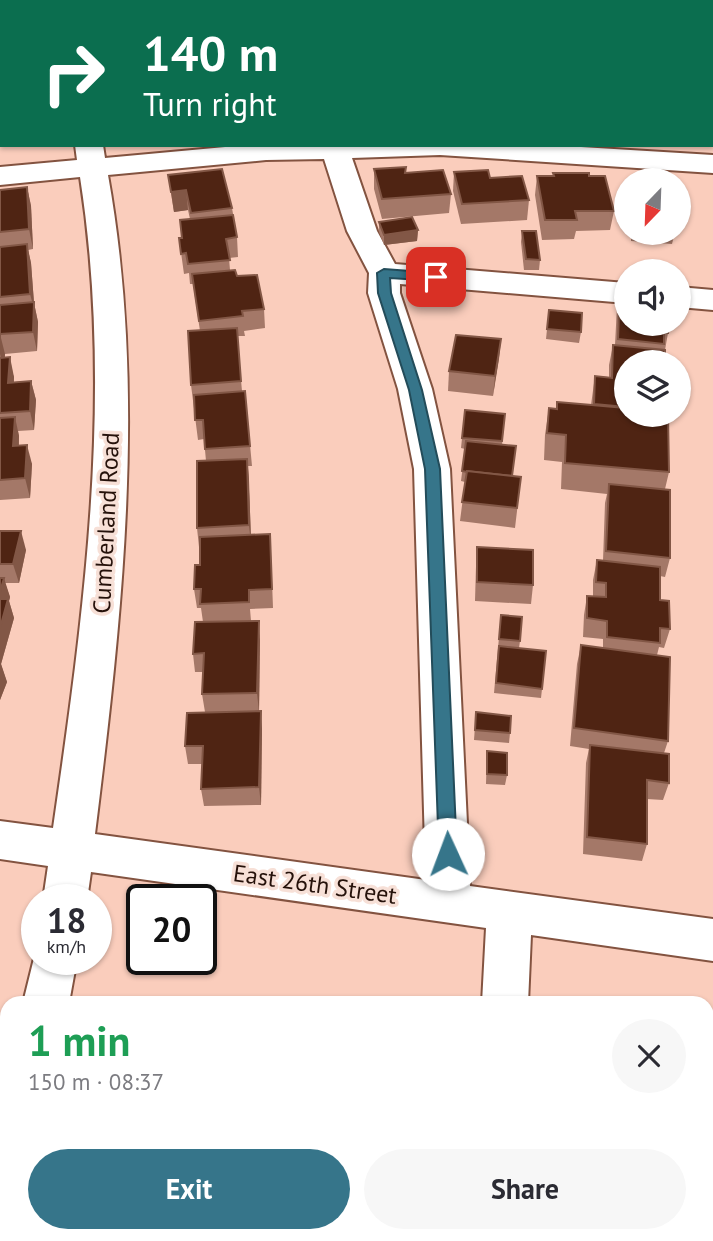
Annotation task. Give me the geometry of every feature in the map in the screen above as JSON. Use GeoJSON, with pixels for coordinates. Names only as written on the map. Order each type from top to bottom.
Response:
{"type":"FeatureCollection","features":[{"type":"Feature","properties":{"kind":"street"},"geometry":{"type":"LineString","coordinates":[[335,147],[362,231],[384,273],[384,293],[415,390],[432,469],[449,902]]}},
{"type":"Feature","properties":{"kind":"street"},"geometry":{"type":"LineString","coordinates":[[0,176],[90,156],[335,147],[440,147],[713,164]]}},
{"type":"Feature","properties":{"kind":"street","name":"Cumberland Road"},"geometry":{"type":"LineString","coordinates":[[68,884],[96,667],[111,473],[110,302],[103,229],[90,156]]}},
{"type":"Feature","properties":{"kind":"street"},"geometry":{"type":"LineString","coordinates":[[384,273],[614,292]]}},
{"type":"Feature","properties":{"kind":"street"},"geometry":{"type":"LineString","coordinates":[[691,298],[713,300]]}},
{"type":"Feature","properties":{"kind":"street","name":"East 26th Street"},"geometry":{"type":"LineString","coordinates":[[0,840],[713,940]]}},
{"type":"Feature","properties":{"kind":"street"},"geometry":{"type":"LineString","coordinates":[[505,996],[510,910]]}},
{"type":"Feature","properties":{"kind":"street"},"geometry":{"type":"LineString","coordinates":[[47,996],[51,975]]}},
{"type":"Feature","properties":{"kind":"building"},"geometry":{"type":"Polygon","coordinates":[[[406,167],[405,173],[443,170],[451,194],[382,199],[374,169],[406,167]]]}},
{"type":"Feature","properties":{"kind":"building"},"geometry":{"type":"Polygon","coordinates":[[[222,169],[232,208],[191,213],[186,190],[171,192],[168,175],[222,169]]]}},
{"type":"Feature","properties":{"kind":"building"},"geometry":{"type":"Polygon","coordinates":[[[488,170],[490,178],[522,176],[529,200],[462,204],[454,172],[488,170]]]}},
{"type":"Feature","properties":{"kind":"building"},"geometry":{"type":"Polygon","coordinates":[[[553,173],[605,176],[614,211],[575,211],[577,220],[545,220],[537,176],[554,176],[553,173]]]}},
{"type":"Feature","properties":{"kind":"building"},"geometry":{"type":"Polygon","coordinates":[[[27,187],[29,229],[0,232],[0,190],[27,187]]]}},
{"type":"Feature","properties":{"kind":"building"},"geometry":{"type":"Polygon","coordinates":[[[233,215],[237,237],[226,239],[230,260],[188,264],[186,253],[181,254],[180,220],[233,215]]]}},
{"type":"Feature","properties":{"kind":"building"},"geometry":{"type":"Polygon","coordinates":[[[412,217],[418,230],[384,235],[379,222],[412,217]]]}},
{"type":"Feature","properties":{"kind":"building"},"geometry":{"type":"Polygon","coordinates":[[[522,231],[536,231],[540,260],[526,259],[522,231]]]}},
{"type":"Feature","properties":{"kind":"building"},"geometry":{"type":"Polygon","coordinates":[[[27,244],[30,294],[0,297],[0,247],[27,244]]]}},
{"type":"Feature","properties":{"kind":"building"},"geometry":{"type":"Polygon","coordinates":[[[235,270],[237,276],[257,275],[264,309],[242,311],[243,316],[199,321],[192,274],[235,270]]]}},
{"type":"Feature","properties":{"kind":"building"},"geometry":{"type":"Polygon","coordinates":[[[34,302],[33,332],[0,334],[0,305],[34,302]]]}},
{"type":"Feature","properties":{"kind":"building"},"geometry":{"type":"Polygon","coordinates":[[[549,310],[582,313],[581,332],[547,329],[549,310]]]}},
{"type":"Feature","properties":{"kind":"building"},"geometry":{"type":"Polygon","coordinates":[[[237,328],[241,381],[191,385],[188,331],[237,328]]]}},
{"type":"Feature","properties":{"kind":"building"},"geometry":{"type":"Polygon","coordinates":[[[456,335],[501,339],[495,376],[449,371],[456,335]]]}},
{"type":"Feature","properties":{"kind":"building"},"geometry":{"type":"Polygon","coordinates":[[[618,336],[664,336],[664,344],[618,339],[618,336]]]}},
{"type":"Feature","properties":{"kind":"building"},"geometry":{"type":"Polygon","coordinates":[[[613,345],[665,350],[614,350],[614,406],[594,404],[595,376],[612,378],[613,345]]]}},
{"type":"Feature","properties":{"kind":"building"},"geometry":{"type":"Polygon","coordinates":[[[10,357],[8,383],[31,381],[30,411],[0,413],[0,358],[10,357]]]}},
{"type":"Feature","properties":{"kind":"building"},"geometry":{"type":"Polygon","coordinates":[[[245,391],[250,446],[205,449],[203,420],[195,420],[194,395],[245,391]]]}},
{"type":"Feature","properties":{"kind":"building"},"geometry":{"type":"Polygon","coordinates":[[[557,402],[614,407],[614,427],[668,427],[669,472],[565,463],[566,435],[547,433],[549,408],[557,409],[557,402]]]}},
{"type":"Feature","properties":{"kind":"building"},"geometry":{"type":"Polygon","coordinates":[[[465,410],[505,414],[502,441],[462,438],[465,410]]]}},
{"type":"Feature","properties":{"kind":"building"},"geometry":{"type":"Polygon","coordinates":[[[15,417],[13,446],[27,445],[25,478],[0,480],[0,418],[15,417]]]}},
{"type":"Feature","properties":{"kind":"building"},"geometry":{"type":"Polygon","coordinates":[[[466,441],[516,446],[512,476],[462,471],[466,441]]]}},
{"type":"Feature","properties":{"kind":"building"},"geometry":{"type":"Polygon","coordinates":[[[247,459],[249,525],[197,528],[197,461],[247,459]]]}},
{"type":"Feature","properties":{"kind":"building"},"geometry":{"type":"Polygon","coordinates":[[[467,471],[521,477],[517,508],[462,502],[467,471]]]}},
{"type":"Feature","properties":{"kind":"building"},"geometry":{"type":"Polygon","coordinates":[[[609,484],[670,490],[670,558],[606,551],[609,484]]]}},
{"type":"Feature","properties":{"kind":"building"},"geometry":{"type":"Polygon","coordinates":[[[0,531],[21,531],[13,564],[0,564],[0,531]]]}},
{"type":"Feature","properties":{"kind":"building"},"geometry":{"type":"Polygon","coordinates":[[[270,534],[272,589],[249,590],[249,602],[200,604],[201,589],[194,589],[195,565],[200,565],[200,537],[270,534]]]}},
{"type":"Feature","properties":{"kind":"building"},"geometry":{"type":"Polygon","coordinates":[[[477,547],[533,550],[533,585],[477,582],[477,547]]]}},
{"type":"Feature","properties":{"kind":"building"},"geometry":{"type":"Polygon","coordinates":[[[597,560],[660,567],[660,600],[669,601],[670,629],[660,628],[660,643],[607,637],[607,621],[587,618],[587,596],[606,597],[606,583],[596,582],[597,560]]]}},
{"type":"Feature","properties":{"kind":"building"},"geometry":{"type":"Polygon","coordinates":[[[0,599],[8,599],[0,628],[0,599]]]}},
{"type":"Feature","properties":{"kind":"building"},"geometry":{"type":"Polygon","coordinates":[[[501,615],[522,617],[520,641],[499,639],[501,615]]]}},
{"type":"Feature","properties":{"kind":"building"},"geometry":{"type":"Polygon","coordinates":[[[259,621],[257,693],[202,694],[204,653],[193,654],[195,622],[259,621]]]}},
{"type":"Feature","properties":{"kind":"building"},"geometry":{"type":"Polygon","coordinates":[[[581,645],[670,657],[668,741],[574,728],[581,645]]]}},
{"type":"Feature","properties":{"kind":"building"},"geometry":{"type":"Polygon","coordinates":[[[499,646],[546,651],[542,689],[496,683],[499,646]]]}},
{"type":"Feature","properties":{"kind":"building"},"geometry":{"type":"Polygon","coordinates":[[[261,711],[259,787],[201,789],[203,746],[185,746],[187,713],[261,711]]]}},
{"type":"Feature","properties":{"kind":"building"},"geometry":{"type":"Polygon","coordinates":[[[476,712],[511,716],[510,733],[475,730],[476,712]]]}},
{"type":"Feature","properties":{"kind":"building"},"geometry":{"type":"Polygon","coordinates":[[[590,745],[669,754],[669,783],[647,780],[647,844],[587,837],[590,745]]]}},
{"type":"Feature","properties":{"kind":"building"},"geometry":{"type":"Polygon","coordinates":[[[487,751],[507,753],[507,775],[487,774],[487,751]]]}},
{"type":"Feature","properties":{"kind":"route"},"geometry":{"type":"LineString","coordinates":[[436,277],[384,273],[384,293],[415,390],[432,469],[448,854]]}}]}
